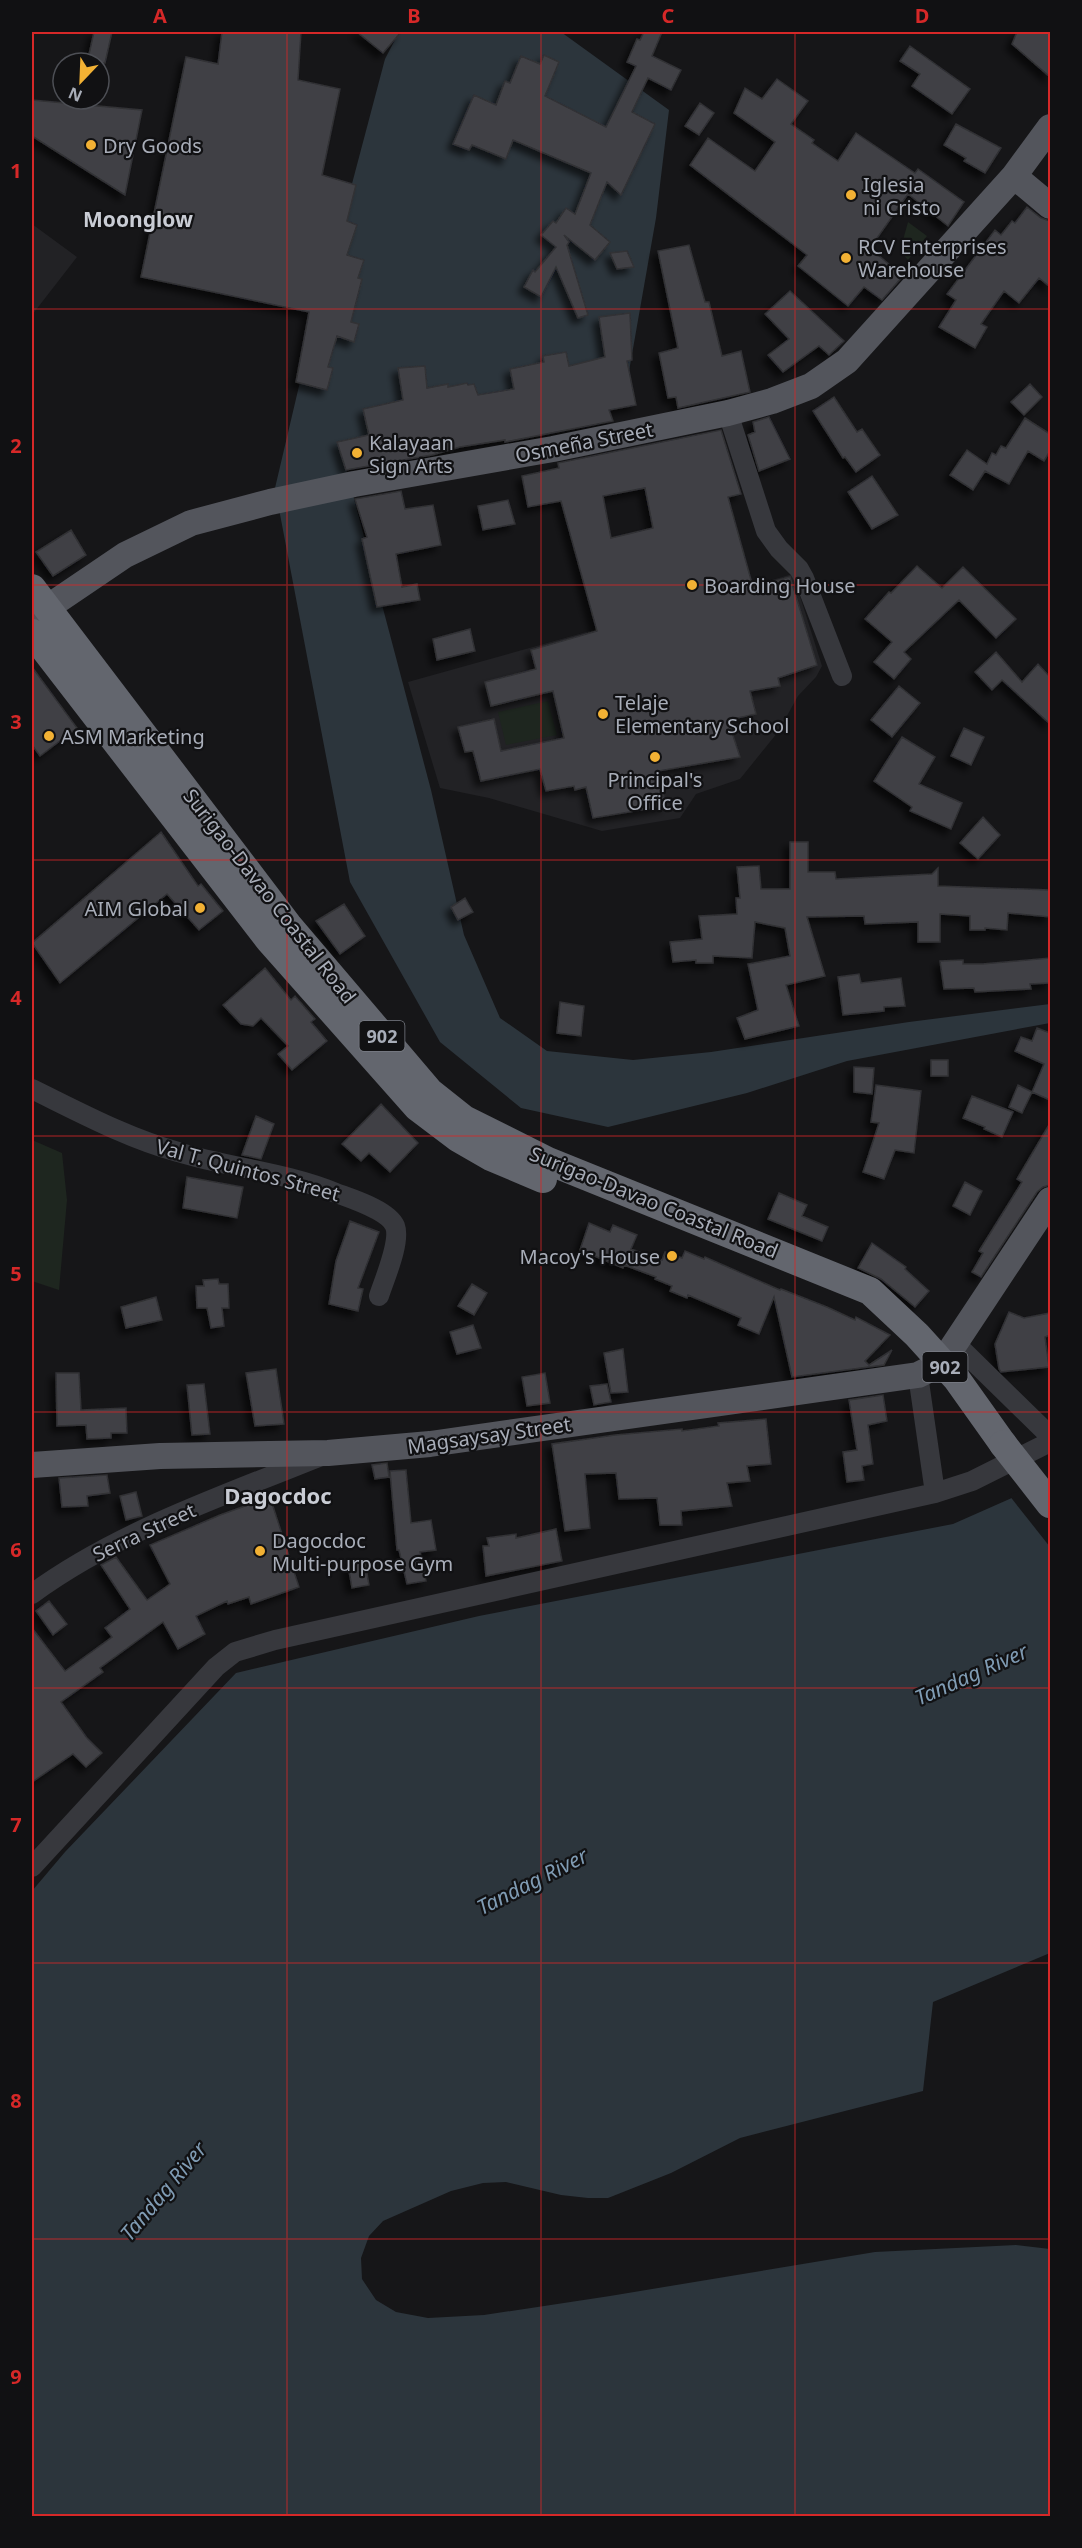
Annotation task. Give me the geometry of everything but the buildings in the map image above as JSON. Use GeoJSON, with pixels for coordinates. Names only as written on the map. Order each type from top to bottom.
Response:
{"type":"FeatureCollection","features":[{"type":"Feature","properties":{"kind":"highway","name":"Surigao-Davao Coastal Road"},"geometry":{"type":"LineString","coordinates":[[37,605],[279,933]]}},
{"type":"Feature","properties":{"kind":"highway","name":"Surigao-Davao Coastal Road"},"geometry":{"type":"LineString","coordinates":[[32,633],[279,933],[417,1107],[459,1138],[491,1157],[518,1158],[839,1293],[859,1299],[877,1300],[917,1335],[938,1361],[956,1378],[1050,1504]]}},
{"type":"Feature","properties":{"kind":"main road","name":"Osmeña Street"},"geometry":{"type":"LineString","coordinates":[[37,605],[125,555],[190,523],[270,502],[354,484],[553,449],[729,413],[772,401],[811,386],[847,361],[922,275],[1014,176],[1050,127]]}},
{"type":"Feature","properties":{"kind":"main road"},"geometry":{"type":"LineString","coordinates":[[1014,176],[1050,206]]}},
{"type":"Feature","properties":{"kind":"main road"},"geometry":{"type":"LineString","coordinates":[[938,1361],[1050,1200]]}},
{"type":"Feature","properties":{"kind":"main road","name":"Magsaysay Street"},"geometry":{"type":"LineString","coordinates":[[32,1465],[160,1456],[328,1453],[430,1444],[938,1361]]}},
{"type":"Feature","properties":{"kind":"street"},"geometry":{"type":"LineString","coordinates":[[729,413],[766,531],[804,578],[842,676]]}},
{"type":"Feature","properties":{"kind":"street","name":"Val T. Quintos Street"},"geometry":{"type":"LineString","coordinates":[[32,1089],[147,1143],[320,1186],[385,1215],[394,1225],[396,1240],[380,1296]]}},
{"type":"Feature","properties":{"kind":"street"},"geometry":{"type":"LineString","coordinates":[[938,1361],[1050,1436]]}},
{"type":"Feature","properties":{"kind":"street"},"geometry":{"type":"LineString","coordinates":[[935,1493],[938,1361]]}},
{"type":"Feature","properties":{"kind":"street"},"geometry":{"type":"LineString","coordinates":[[32,1867],[216,1667],[236,1652],[274,1640],[935,1493],[972,1481],[1050,1442]]}},
{"type":"Feature","properties":{"kind":"street","name":"Serra Street"},"geometry":{"type":"LineString","coordinates":[[32,1594],[59,1574],[150,1526],[328,1453]]}},
{"type":"Feature","properties":{"kind":"shaded area"},"geometry":{"type":"Polygon","coordinates":[[[908,222],[927,236],[908,260],[900,251],[908,222]]]}},
{"type":"Feature","properties":{"kind":"shaded area"},"geometry":{"type":"Polygon","coordinates":[[[32,224],[77,257],[32,315],[32,224]]]}},
{"type":"Feature","properties":{"kind":"shaded area","name":"Telaje Elementary School"},"geometry":{"type":"Polygon","coordinates":[[[793,574],[822,666],[816,677],[798,696],[778,732],[740,779],[696,794],[680,818],[602,831],[489,798],[440,788],[408,682],[793,574]]]}},
{"type":"Feature","properties":{"kind":"shaded area"},"geometry":{"type":"Polygon","coordinates":[[[548,701],[557,735],[506,745],[498,712],[548,701]]]}},
{"type":"Feature","properties":{"kind":"shaded area"},"geometry":{"type":"Polygon","coordinates":[[[32,1140],[62,1153],[67,1200],[59,1290],[32,1281],[32,1140]]]}},
{"type":"Feature","properties":{"kind":"water"},"geometry":{"type":"Polygon","coordinates":[[[399,32],[561,32],[669,110],[656,218],[628,377],[534,403],[339,442],[431,790],[464,935],[500,1018],[547,1051],[633,1060],[711,1052],[909,1022],[1050,1004],[1050,1023],[847,1061],[747,1093],[608,1127],[521,1108],[440,1042],[350,882],[275,488],[303,369],[385,59],[399,32]]]}},
{"type":"Feature","properties":{"kind":"water","name":"Tandag River"},"geometry":{"type":"Polygon","coordinates":[[[1050,1481],[1050,1953],[933,2002],[923,2091],[740,2138],[671,2173],[608,2198],[561,2195],[506,2182],[483,2183],[451,2191],[383,2221],[369,2236],[361,2258],[362,2279],[376,2300],[396,2312],[428,2318],[484,2315],[875,2252],[1016,2245],[1050,2249],[1050,2516],[32,2516],[32,1891],[65,1852],[236,1673],[479,1616],[953,1524],[1050,1481]]]}},
{"type":"Feature","properties":{"kind":"pier"},"geometry":{"type":"Polygon","coordinates":[[[1050,1478],[1050,1547],[1009,1495],[1050,1478]]]}},
{"type":"Feature","properties":{"kind":"place","name":"Dry Goods"},"geometry":{"type":"Point","coordinates":[91,145]}},
{"type":"Feature","properties":{"kind":"place","name":"Iglesia ni Cristo"},"geometry":{"type":"Point","coordinates":[851,195]}},
{"type":"Feature","properties":{"kind":"place","name":"RCV Enterprises Warehouse"},"geometry":{"type":"Point","coordinates":[846,258]}},
{"type":"Feature","properties":{"kind":"place","name":"Kalayaan Sign Arts"},"geometry":{"type":"Point","coordinates":[357,453]}},
{"type":"Feature","properties":{"kind":"place","name":"Boarding House"},"geometry":{"type":"Point","coordinates":[692,585]}},
{"type":"Feature","properties":{"kind":"place","name":"Telaje Elementary School"},"geometry":{"type":"Point","coordinates":[603,714]}},
{"type":"Feature","properties":{"kind":"place","name":"ASM Marketing"},"geometry":{"type":"Point","coordinates":[49,736]}},
{"type":"Feature","properties":{"kind":"place","name":"Principal's Office"},"geometry":{"type":"Point","coordinates":[655,757]}},
{"type":"Feature","properties":{"kind":"place","name":"AIM Global"},"geometry":{"type":"Point","coordinates":[200,908]}},
{"type":"Feature","properties":{"kind":"place","name":"Macoy's House"},"geometry":{"type":"Point","coordinates":[672,1256]}},
{"type":"Feature","properties":{"kind":"place","name":"Dagocdoc Multi-purpose Gym"},"geometry":{"type":"Point","coordinates":[260,1551]}},
{"type":"Feature","properties":{"kind":"district","name":"Moonglow"},"geometry":{"type":"Point","coordinates":[138,219]}},
{"type":"Feature","properties":{"kind":"district","name":"Dagocdoc"},"geometry":{"type":"Point","coordinates":[278,1495]}}]}
